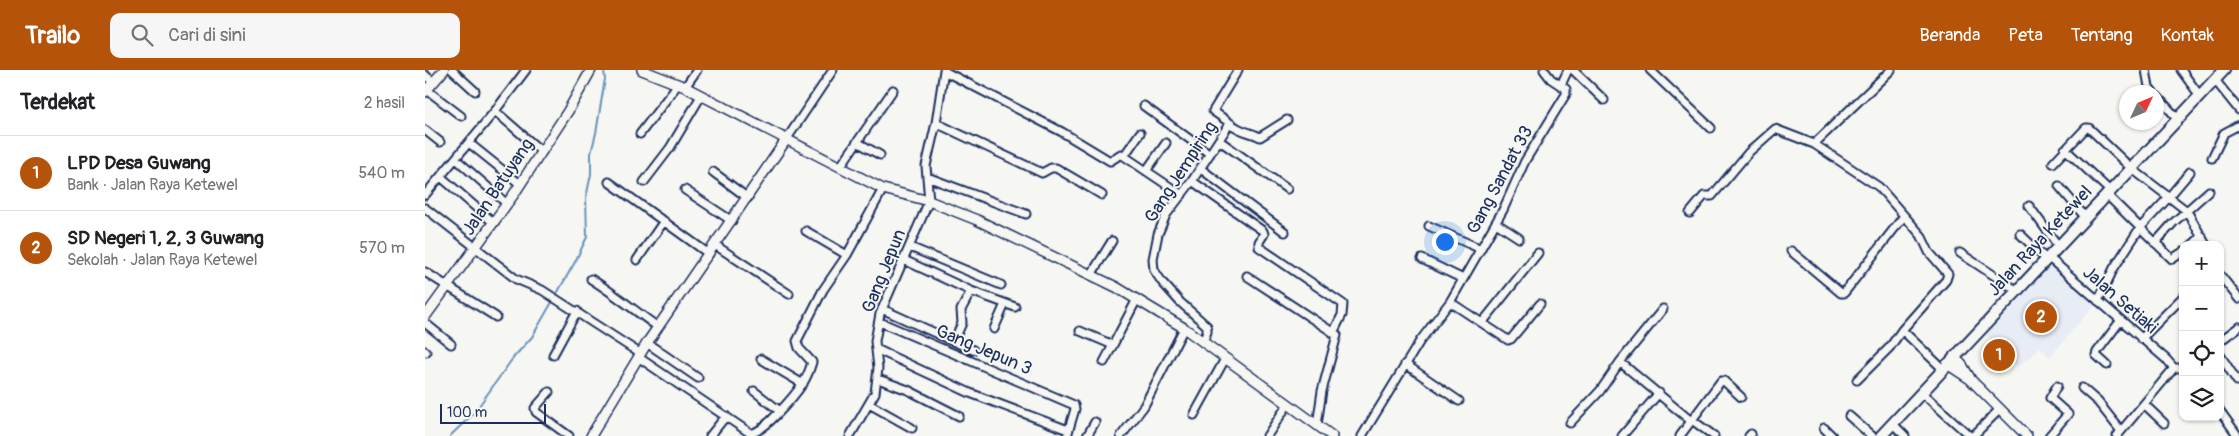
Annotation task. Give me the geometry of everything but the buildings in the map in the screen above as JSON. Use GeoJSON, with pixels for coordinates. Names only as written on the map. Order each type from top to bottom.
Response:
{"type":"FeatureCollection","features":[{"type":"Feature","properties":{"kind":"main road","name":"Jalan Raya Ketewel"},"geometry":{"type":"LineString","coordinates":[[1881,436],[2016,290],[2225,70]]}},
{"type":"Feature","properties":{"kind":"street"},"geometry":{"type":"LineString","coordinates":[[444,70],[426,91],[461,116]]}},
{"type":"Feature","properties":{"kind":"street"},"geometry":{"type":"LineString","coordinates":[[451,70],[475,91]]}},
{"type":"Feature","properties":{"kind":"street"},"geometry":{"type":"LineString","coordinates":[[425,195],[469,144],[526,70]]}},
{"type":"Feature","properties":{"kind":"street","name":"Jalan Batuyang"},"geometry":{"type":"LineString","coordinates":[[426,317],[477,248],[542,152],[591,70]]}},
{"type":"Feature","properties":{"kind":"street"},"geometry":{"type":"LineString","coordinates":[[642,70],[682,86],[883,189],[929,201],[977,220],[1137,299],[1184,328],[1332,436]]}},
{"type":"Feature","properties":{"kind":"street"},"geometry":{"type":"LineString","coordinates":[[640,134],[697,70]]}},
{"type":"Feature","properties":{"kind":"street"},"geometry":{"type":"LineString","coordinates":[[591,436],[639,355],[748,198],[833,70]]}},
{"type":"Feature","properties":{"kind":"street"},"geometry":{"type":"LineString","coordinates":[[929,201],[926,166],[936,123],[944,70],[1062,132],[1110,161],[1120,154],[1124,156],[1181,195]]}},
{"type":"Feature","properties":{"kind":"street","name":"Gang Jempiring"},"geometry":{"type":"LineString","coordinates":[[1203,342],[1207,326],[1180,302],[1162,282],[1153,265],[1157,234],[1167,215],[1201,169],[1230,123],[1213,111],[1238,70]]}},
{"type":"Feature","properties":{"kind":"street"},"geometry":{"type":"LineString","coordinates":[[1544,70],[1551,80],[1561,85],[1568,70]]}},
{"type":"Feature","properties":{"kind":"street"},"geometry":{"type":"LineString","coordinates":[[1573,70],[1604,100]]}},
{"type":"Feature","properties":{"kind":"street"},"geometry":{"type":"LineString","coordinates":[[1650,70],[1711,128]]}},
{"type":"Feature","properties":{"kind":"street"},"geometry":{"type":"LineString","coordinates":[[1814,144],[1891,70]]}},
{"type":"Feature","properties":{"kind":"street"},"geometry":{"type":"LineString","coordinates":[[2146,70],[2149,85]]}},
{"type":"Feature","properties":{"kind":"street"},"geometry":{"type":"LineString","coordinates":[[2181,70],[2200,96]]}},
{"type":"Feature","properties":{"kind":"street"},"geometry":{"type":"LineString","coordinates":[[425,75],[433,82]]}},
{"type":"Feature","properties":{"kind":"street"},"geometry":{"type":"LineString","coordinates":[[2215,80],[2239,110]]}},
{"type":"Feature","properties":{"kind":"street","name":"Gang Sandat 33"},"geometry":{"type":"LineString","coordinates":[[1361,436],[1419,341],[1450,302],[1496,223],[1525,161],[1566,94],[1566,89],[1561,85]]}},
{"type":"Feature","properties":{"kind":"street"},"geometry":{"type":"LineString","coordinates":[[840,167],[893,90]]}},
{"type":"Feature","properties":{"kind":"street"},"geometry":{"type":"LineString","coordinates":[[644,182],[670,148],[701,96]]}},
{"type":"Feature","properties":{"kind":"street"},"geometry":{"type":"LineString","coordinates":[[2164,104],[2178,119]]}},
{"type":"Feature","properties":{"kind":"street"},"geometry":{"type":"LineString","coordinates":[[1144,106],[1210,154]]}},
{"type":"Feature","properties":{"kind":"street"},"geometry":{"type":"LineString","coordinates":[[495,111],[542,152]]}},
{"type":"Feature","properties":{"kind":"street"},"geometry":{"type":"LineString","coordinates":[[1230,123],[1241,132],[1254,133],[1260,137],[1287,120]]}},
{"type":"Feature","properties":{"kind":"street"},"geometry":{"type":"LineString","coordinates":[[936,123],[1042,173],[1051,168],[1056,168],[1102,195]]}},
{"type":"Feature","properties":{"kind":"street"},"geometry":{"type":"LineString","coordinates":[[2212,158],[2224,133],[2239,125]]}},
{"type":"Feature","properties":{"kind":"street"},"geometry":{"type":"LineString","coordinates":[[2053,163],[2087,128],[2131,168],[2187,212],[2204,241]]}},
{"type":"Feature","properties":{"kind":"street"},"geometry":{"type":"LineString","coordinates":[[425,130],[440,142]]}},
{"type":"Feature","properties":{"kind":"street"},"geometry":{"type":"LineString","coordinates":[[1690,213],[1704,196],[1712,196],[1749,152],[1772,130],[1779,130],[1814,144],[1879,187],[1921,235],[1929,252],[1947,274],[1947,280],[1902,330],[1890,347],[1857,380]]}},
{"type":"Feature","properties":{"kind":"street"},"geometry":{"type":"LineString","coordinates":[[1124,156],[1141,133]]}},
{"type":"Feature","properties":{"kind":"street"},"geometry":{"type":"LineString","coordinates":[[1220,141],[1287,189]]}},
{"type":"Feature","properties":{"kind":"street"},"geometry":{"type":"LineString","coordinates":[[857,142],[880,155]]}},
{"type":"Feature","properties":{"kind":"street"},"geometry":{"type":"LineString","coordinates":[[1146,171],[1166,143]]}},
{"type":"Feature","properties":{"kind":"street"},"geometry":{"type":"LineString","coordinates":[[469,144],[520,184]]}},
{"type":"Feature","properties":{"kind":"street"},"geometry":{"type":"LineString","coordinates":[[2065,149],[2172,260],[2179,255]]}},
{"type":"Feature","properties":{"kind":"street"},"geometry":{"type":"LineString","coordinates":[[456,159],[507,204]]}},
{"type":"Feature","properties":{"kind":"street"},"geometry":{"type":"LineString","coordinates":[[1201,169],[1285,232]]}},
{"type":"Feature","properties":{"kind":"street"},"geometry":{"type":"LineString","coordinates":[[713,172],[748,198]]}},
{"type":"Feature","properties":{"kind":"street"},"geometry":{"type":"LineString","coordinates":[[2098,301],[2114,268],[2140,228],[2190,172]]}},
{"type":"Feature","properties":{"kind":"street"},"geometry":{"type":"LineString","coordinates":[[441,177],[494,222]]}},
{"type":"Feature","properties":{"kind":"street"},"geometry":{"type":"LineString","coordinates":[[927,177],[1026,214]]}},
{"type":"Feature","properties":{"kind":"street"},"geometry":{"type":"LineString","coordinates":[[1192,181],[1263,231],[1264,234],[1259,242],[1259,247],[1343,304],[1342,315],[1333,333]]}},
{"type":"Feature","properties":{"kind":"street"},"geometry":{"type":"LineString","coordinates":[[609,182],[709,254]]}},
{"type":"Feature","properties":{"kind":"street"},"geometry":{"type":"LineString","coordinates":[[2059,186],[2086,218]]}},
{"type":"Feature","properties":{"kind":"street"},"geometry":{"type":"LineString","coordinates":[[425,208],[516,278],[577,311],[754,434],[780,411],[803,384],[813,362],[799,348],[797,341],[823,290],[847,255],[883,189]]}},
{"type":"Feature","properties":{"kind":"street"},"geometry":{"type":"LineString","coordinates":[[685,190],[732,221]]}},
{"type":"Feature","properties":{"kind":"street"},"geometry":{"type":"LineString","coordinates":[[2155,243],[2209,191]]}},
{"type":"Feature","properties":{"kind":"street","name":"Gang Jepun"},"geometry":{"type":"LineString","coordinates":[[850,436],[869,404],[877,379],[876,333],[882,309],[929,201]]}},
{"type":"Feature","properties":{"kind":"street"},"geometry":{"type":"LineString","coordinates":[[2029,206],[2059,246]]}},
{"type":"Feature","properties":{"kind":"street"},"geometry":{"type":"LineString","coordinates":[[1791,251],[1843,293],[1904,216]]}},
{"type":"Feature","properties":{"kind":"street"},"geometry":{"type":"LineString","coordinates":[[637,260],[664,221]]}},
{"type":"Feature","properties":{"kind":"street"},"geometry":{"type":"LineString","coordinates":[[1496,223],[1519,238]]}},
{"type":"Feature","properties":{"kind":"street"},"geometry":{"type":"LineString","coordinates":[[1429,226],[1481,249]]}},
{"type":"Feature","properties":{"kind":"street"},"geometry":{"type":"LineString","coordinates":[[806,231],[847,255]]}},
{"type":"Feature","properties":{"kind":"street","name":"Jalan Setiaki"},"geometry":{"type":"LineString","coordinates":[[2020,234],[2174,368]]}},
{"type":"Feature","properties":{"kind":"street"},"geometry":{"type":"LineString","coordinates":[[2196,241],[2202,236]]}},
{"type":"Feature","properties":{"kind":"street"},"geometry":{"type":"LineString","coordinates":[[1091,275],[1112,241]]}},
{"type":"Feature","properties":{"kind":"street"},"geometry":{"type":"LineString","coordinates":[[715,244],[789,294]]}},
{"type":"Feature","properties":{"kind":"street"},"geometry":{"type":"LineString","coordinates":[[910,247],[1001,285]]}},
{"type":"Feature","properties":{"kind":"street"},"geometry":{"type":"LineString","coordinates":[[1482,324],[1538,252]]}},
{"type":"Feature","properties":{"kind":"street"},"geometry":{"type":"LineString","coordinates":[[1960,254],[2016,290]]}},
{"type":"Feature","properties":{"kind":"street"},"geometry":{"type":"LineString","coordinates":[[1422,259],[1463,279]]}},
{"type":"Feature","properties":{"kind":"street"},"geometry":{"type":"LineString","coordinates":[[904,260],[971,291],[1015,308]]}},
{"type":"Feature","properties":{"kind":"street"},"geometry":{"type":"LineString","coordinates":[[425,272],[496,316]]}},
{"type":"Feature","properties":{"kind":"street"},"geometry":{"type":"LineString","coordinates":[[1247,276],[1333,333],[1337,338],[1315,424]]}},
{"type":"Feature","properties":{"kind":"street"},"geometry":{"type":"LineString","coordinates":[[591,279],[621,298],[632,309],[658,327]]}},
{"type":"Feature","properties":{"kind":"street"},"geometry":{"type":"LineString","coordinates":[[2224,280],[2239,298]]}},
{"type":"Feature","properties":{"kind":"street"},"geometry":{"type":"LineString","coordinates":[[953,341],[962,323],[961,310],[971,291]]}},
{"type":"Feature","properties":{"kind":"street"},"geometry":{"type":"LineString","coordinates":[[1104,362],[1137,299]]}},
{"type":"Feature","properties":{"kind":"street"},"geometry":{"type":"LineString","coordinates":[[1450,302],[1506,340],[1511,339],[1540,304]]}},
{"type":"Feature","properties":{"kind":"street"},"geometry":{"type":"LineString","coordinates":[[2141,339],[2179,303]]}},
{"type":"Feature","properties":{"kind":"street"},"geometry":{"type":"LineString","coordinates":[[994,329],[1005,304]]}},
{"type":"Feature","properties":{"kind":"street"},"geometry":{"type":"LineString","coordinates":[[882,309],[973,350]]}},
{"type":"Feature","properties":{"kind":"street"},"geometry":{"type":"LineString","coordinates":[[1569,423],[1600,391],[1620,362],[1663,309]]}},
{"type":"Feature","properties":{"kind":"street"},"geometry":{"type":"LineString","coordinates":[[553,355],[577,311]]}},
{"type":"Feature","properties":{"kind":"street"},"geometry":{"type":"LineString","coordinates":[[426,317],[451,344]]}},
{"type":"Feature","properties":{"kind":"street"},"geometry":{"type":"LineString","coordinates":[[2107,365],[2096,354],[2121,320]]}},
{"type":"Feature","properties":{"kind":"street","name":"Gang Jepun 3"},"geometry":{"type":"LineString","coordinates":[[880,322],[1075,407],[1068,433]]}},
{"type":"Feature","properties":{"kind":"street"},"geometry":{"type":"LineString","coordinates":[[2224,338],[2239,327]]}},
{"type":"Feature","properties":{"kind":"street"},"geometry":{"type":"LineString","coordinates":[[1121,436],[1144,406],[1184,328]]}},
{"type":"Feature","properties":{"kind":"street"},"geometry":{"type":"LineString","coordinates":[[1902,330],[1970,379],[2027,436]]}},
{"type":"Feature","properties":{"kind":"street"},"geometry":{"type":"LineString","coordinates":[[1080,331],[1113,345]]}},
{"type":"Feature","properties":{"kind":"street"},"geometry":{"type":"LineString","coordinates":[[647,343],[698,378]]}},
{"type":"Feature","properties":{"kind":"street"},"geometry":{"type":"LineString","coordinates":[[876,349],[970,394],[1068,433]]}},
{"type":"Feature","properties":{"kind":"street"},"geometry":{"type":"LineString","coordinates":[[761,359],[803,384]]}},
{"type":"Feature","properties":{"kind":"street"},"geometry":{"type":"LineString","coordinates":[[1194,414],[1225,359]]}},
{"type":"Feature","properties":{"kind":"street"},"geometry":{"type":"LineString","coordinates":[[2224,361],[2237,381]]}},
{"type":"Feature","properties":{"kind":"street"},"geometry":{"type":"LineString","coordinates":[[1620,362],[1714,436]]}},
{"type":"Feature","properties":{"kind":"street"},"geometry":{"type":"LineString","coordinates":[[1405,364],[1459,401]]}},
{"type":"Feature","properties":{"kind":"street"},"geometry":{"type":"LineString","coordinates":[[2082,388],[2098,402],[2119,434],[2174,368],[2179,368]]}},
{"type":"Feature","properties":{"kind":"street"},"geometry":{"type":"LineString","coordinates":[[877,379],[908,390],[959,416]]}},
{"type":"Feature","properties":{"kind":"street"},"geometry":{"type":"LineString","coordinates":[[1680,436],[1722,380],[1741,397]]}},
{"type":"Feature","properties":{"kind":"street"},"geometry":{"type":"LineString","coordinates":[[2049,436],[2068,414],[2049,397],[2057,386]]}},
{"type":"Feature","properties":{"kind":"street"},"geometry":{"type":"LineString","coordinates":[[753,391],[780,411]]}},
{"type":"Feature","properties":{"kind":"street"},"geometry":{"type":"LineString","coordinates":[[549,392],[535,408],[536,412],[569,436]]}},
{"type":"Feature","properties":{"kind":"street"},"geometry":{"type":"LineString","coordinates":[[1622,436],[1659,393]]}},
{"type":"Feature","properties":{"kind":"street"},"geometry":{"type":"LineString","coordinates":[[1922,393],[1971,436],[2000,409]]}},
{"type":"Feature","properties":{"kind":"street"},"geometry":{"type":"LineString","coordinates":[[869,404],[913,428]]}},
{"type":"Feature","properties":{"kind":"street"},"geometry":{"type":"LineString","coordinates":[[1267,436],[1288,404]]}},
{"type":"Feature","properties":{"kind":"street"},"geometry":{"type":"LineString","coordinates":[[2144,404],[2164,423]]}},
{"type":"Feature","properties":{"kind":"street"},"geometry":{"type":"LineString","coordinates":[[710,436],[726,416]]}},
{"type":"Feature","properties":{"kind":"street"},"geometry":{"type":"LineString","coordinates":[[1849,416],[1872,436]]}},
{"type":"Feature","properties":{"kind":"street"},"geometry":{"type":"LineString","coordinates":[[2224,417],[2238,436]]}},
{"type":"Feature","properties":{"kind":"street"},"geometry":{"type":"LineString","coordinates":[[1087,436],[1095,422]]}},
{"type":"Feature","properties":{"kind":"street"},"geometry":{"type":"LineString","coordinates":[[1893,424],[1905,436]]}},
{"type":"Feature","properties":{"kind":"street"},"geometry":{"type":"LineString","coordinates":[[1824,428],[1832,436]]}},
{"type":"Feature","properties":{"kind":"shaded area"},"geometry":{"type":"Polygon","coordinates":[[[2051,263],[2096,303],[2050,357],[2040,347],[2018,368],[1984,332],[2051,263]]]}},
{"type":"Feature","properties":{"kind":"waterway"},"geometry":{"type":"LineString","coordinates":[[450,436],[474,413],[513,358],[532,337],[575,262],[587,237],[586,198],[591,174],[591,153],[605,79],[604,70]]}},
{"type":"Feature","properties":{"kind":"place","name":"SD Negeri 1, 2, 3 Guwang"},"geometry":{"type":"Point","coordinates":[2041,317]}},
{"type":"Feature","properties":{"kind":"place","name":"LPD Desa Guwang"},"geometry":{"type":"Point","coordinates":[1999,355]}}]}
